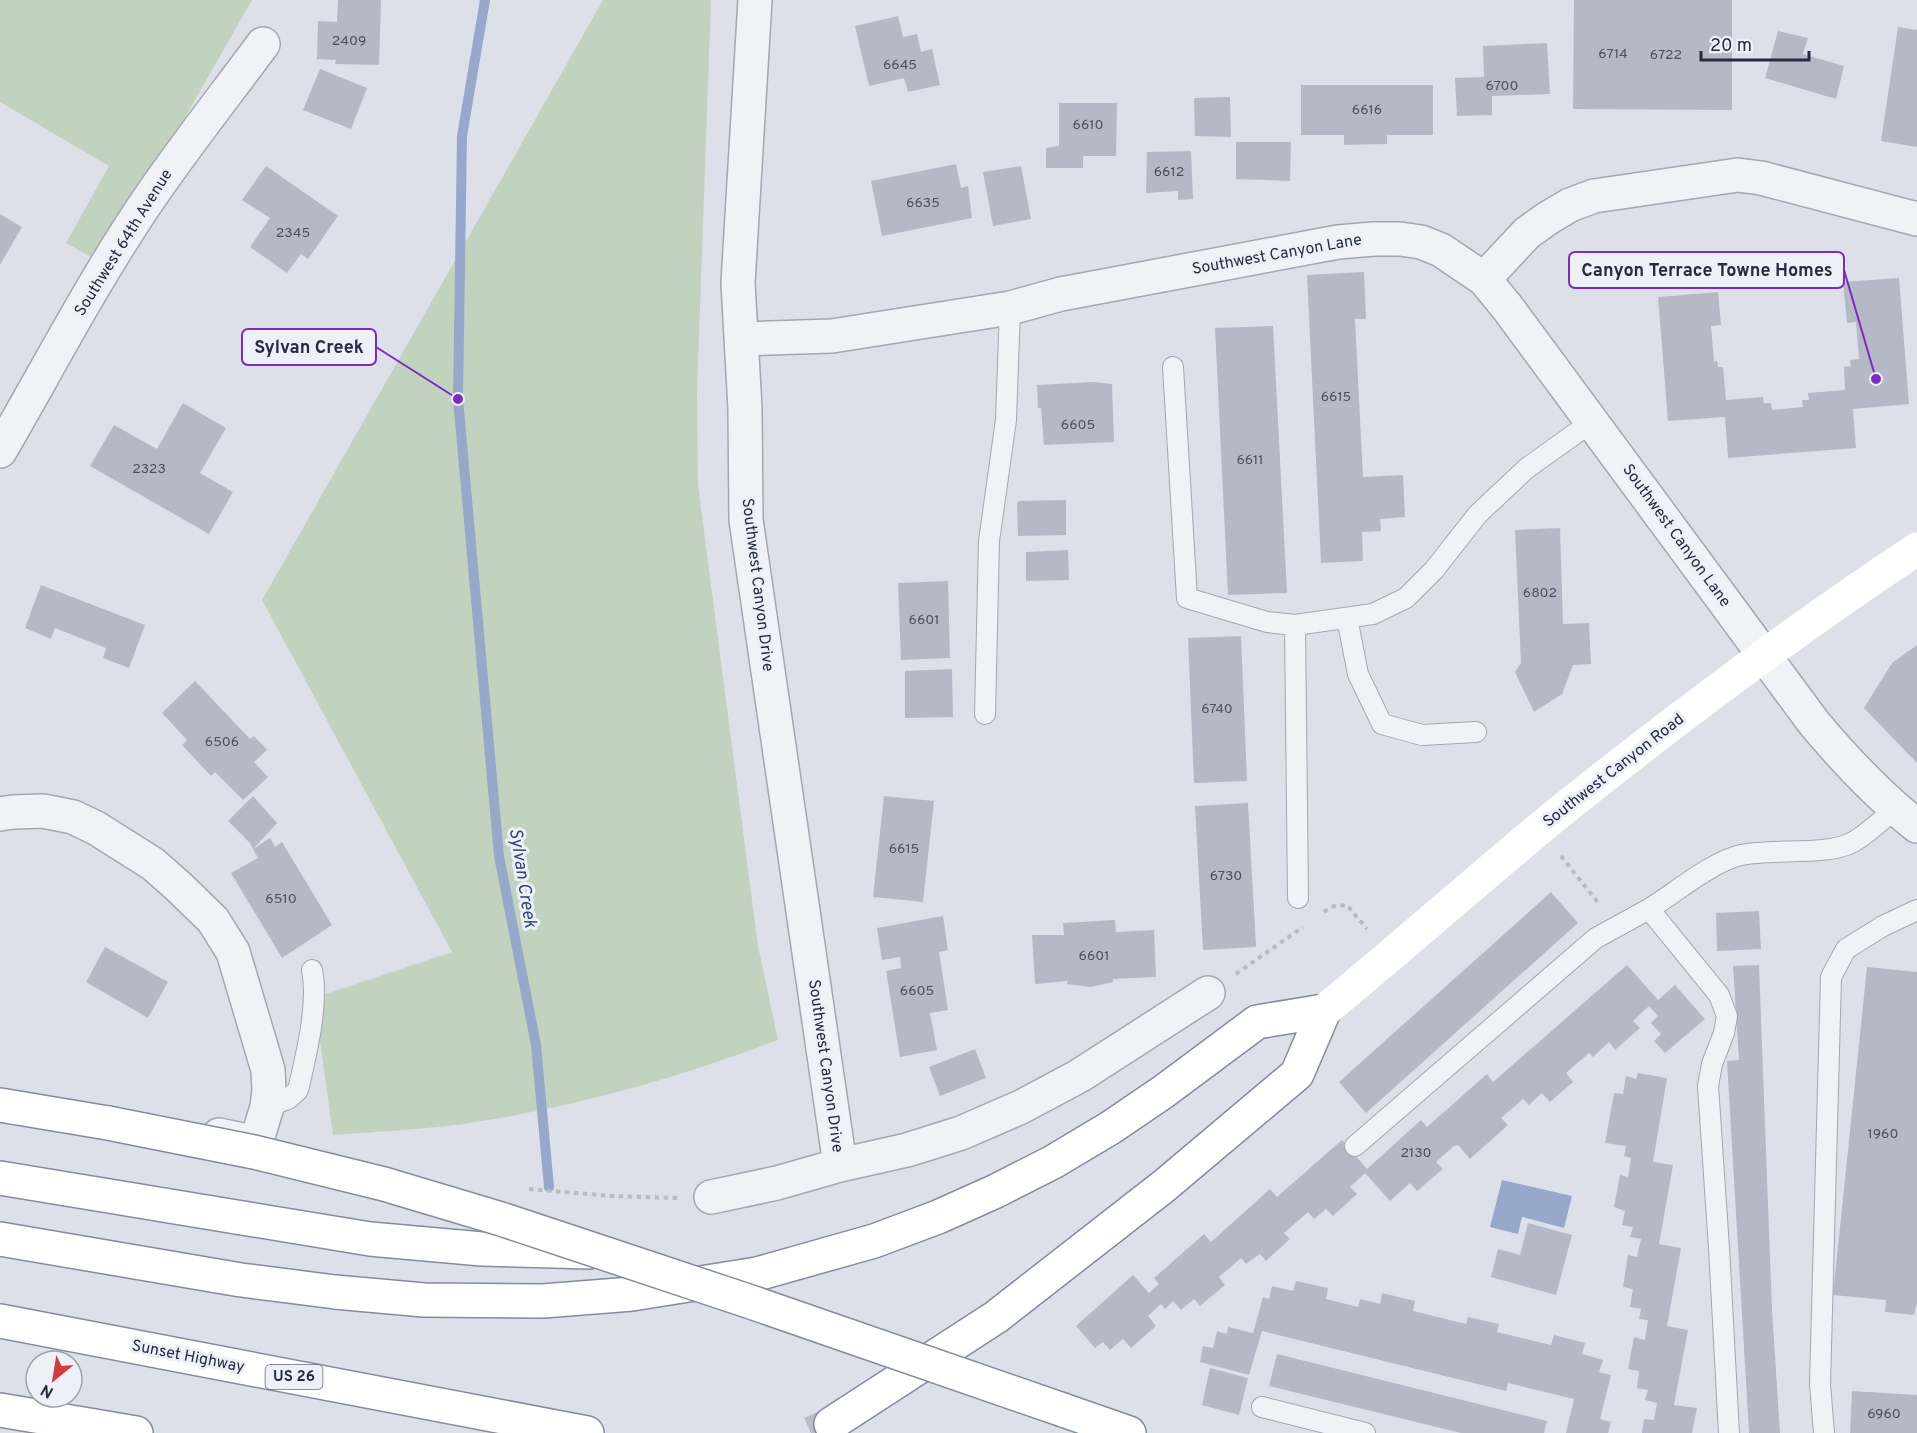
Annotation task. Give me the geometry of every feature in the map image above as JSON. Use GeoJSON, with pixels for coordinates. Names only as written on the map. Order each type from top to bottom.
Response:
{"type":"FeatureCollection","features":[{"type":"Feature","properties":{"kind":"main road","name":"Southwest Canyon Road"},"geometry":{"type":"LineString","coordinates":[[1324,1011],[1539,830],[1764,655],[1826,609],[1917,549]]}},
{"type":"Feature","properties":{"kind":"main road"},"geometry":{"type":"LineString","coordinates":[[0,1239],[241,1280],[424,1300],[543,1301],[621,1295],[757,1274],[874,1241],[938,1217],[996,1191],[1053,1162],[1110,1128],[1257,1022],[1324,1011]]}},
{"type":"Feature","properties":{"kind":"main road"},"geometry":{"type":"LineString","coordinates":[[831,1424],[996,1317],[1164,1186],[1297,1074],[1324,1011]]}},
{"type":"Feature","properties":{"kind":"main road"},"geometry":{"type":"LineString","coordinates":[[0,1105],[108,1123],[265,1155],[384,1184],[490,1215],[746,1300],[1129,1433]]}},
{"type":"Feature","properties":{"kind":"main road"},"geometry":{"type":"LineString","coordinates":[[0,1178],[370,1239],[482,1250],[604,1252],[757,1274]]}},
{"type":"Feature","properties":{"kind":"main road","name":"Sunset Highway"},"geometry":{"type":"LineString","coordinates":[[0,1322],[587,1433]]}},
{"type":"Feature","properties":{"kind":"main road"},"geometry":{"type":"LineString","coordinates":[[0,1410],[136,1433]]}},
{"type":"Feature","properties":{"kind":"street","name":"Southwest Canyon Drive"},"geometry":{"type":"LineString","coordinates":[[755,0],[738,284],[745,409],[746,520],[840,1165]]}},
{"type":"Feature","properties":{"kind":"street","name":"Southwest 64th Avenue"},"geometry":{"type":"LineString","coordinates":[[0,451],[143,208],[263,44]]}},
{"type":"Feature","properties":{"kind":"street"},"geometry":{"type":"LineString","coordinates":[[1484,279],[1527,233],[1570,205],[1594,196],[1738,175],[1761,178],[1917,219]]}},
{"type":"Feature","properties":{"kind":"street","name":"Southwest Canyon Lane"},"geometry":{"type":"LineString","coordinates":[[741,339],[832,336],[1010,308],[1061,294],[1326,244],[1400,239],[1421,242],[1442,250],[1484,279],[1508,307],[1819,730],[1906,818]]}},
{"type":"Feature","properties":{"kind":"street"},"geometry":{"type":"LineString","coordinates":[[0,814],[43,811],[73,817],[96,828],[153,864],[213,920],[233,952],[268,1070],[269,1091],[267,1107],[256,1143],[213,1133]]}},
{"type":"Feature","properties":{"kind":"street","name":"Southwest Canyon Drive"},"geometry":{"type":"LineString","coordinates":[[711,1197],[907,1150],[961,1133],[1021,1107],[1080,1076],[1208,993]]}},
{"type":"Feature","properties":{"kind":"lane"},"geometry":{"type":"LineString","coordinates":[[985,714],[989,541],[1006,420],[1010,308]]}},
{"type":"Feature","properties":{"kind":"lane"},"geometry":{"type":"LineString","coordinates":[[1173,367],[1187,598],[1267,621],[1295,626],[1373,614],[1406,598],[1434,570],[1478,514],[1527,468],[1593,421]]}},
{"type":"Feature","properties":{"kind":"lane"},"geometry":{"type":"LineString","coordinates":[[1347,618],[1358,674],[1382,724],[1422,735],[1476,732]]}},
{"type":"Feature","properties":{"kind":"lane"},"geometry":{"type":"LineString","coordinates":[[1295,626],[1298,898]]}},
{"type":"Feature","properties":{"kind":"lane"},"geometry":{"type":"LineString","coordinates":[[1355,1146],[1596,938],[1650,909],[1713,865],[1739,855],[1833,849],[1906,818]]}},
{"type":"Feature","properties":{"kind":"lane"},"geometry":{"type":"LineString","coordinates":[[1650,909],[1719,995],[1727,1016],[1724,1034],[1712,1064],[1708,1086],[1729,1433]]}},
{"type":"Feature","properties":{"kind":"lane"},"geometry":{"type":"LineString","coordinates":[[1824,1433],[1820,1384],[1831,977],[1846,949],[1883,926],[1917,910]]}},
{"type":"Feature","properties":{"kind":"lane"},"geometry":{"type":"LineString","coordinates":[[267,1107],[288,1099],[298,1090],[313,1006],[315,985],[312,970]]}},
{"type":"Feature","properties":{"kind":"lane"},"geometry":{"type":"LineString","coordinates":[[1262,1407],[1365,1433]]}},
{"type":"Feature","properties":{"kind":"path"},"geometry":{"type":"LineString","coordinates":[[1539,830],[1587,886],[1615,926]]}},
{"type":"Feature","properties":{"kind":"path"},"geometry":{"type":"LineString","coordinates":[[1320,914],[1334,906],[1347,905],[1390,957]]}},
{"type":"Feature","properties":{"kind":"path"},"geometry":{"type":"LineString","coordinates":[[1208,993],[1311,921]]}},
{"type":"Feature","properties":{"kind":"green space"},"geometry":{"type":"Polygon","coordinates":[[[0,0],[252,0],[102,263],[66,243],[109,166],[0,102],[0,0]]]}},
{"type":"Feature","properties":{"kind":"green space"},"geometry":{"type":"Polygon","coordinates":[[[603,0],[711,0],[697,392],[698,485],[758,946],[778,1040],[697,1069],[615,1093],[532,1112],[447,1126],[333,1135],[314,998],[452,952],[262,600],[603,0]]]}},
{"type":"Feature","properties":{"kind":"water"},"geometry":{"type":"Polygon","coordinates":[[[1502,1180],[1572,1196],[1564,1228],[1522,1217],[1518,1234],[1490,1227],[1502,1180]]]}},
{"type":"Feature","properties":{"kind":"building"},"geometry":{"type":"Polygon","coordinates":[[[338,0],[381,0],[379,65],[335,64],[336,60],[317,59],[318,21],[337,22],[338,0]]]}},
{"type":"Feature","properties":{"kind":"building"},"geometry":{"type":"Polygon","coordinates":[[[1574,0],[1732,0],[1732,110],[1573,109],[1574,0]]]}},
{"type":"Feature","properties":{"kind":"building"},"geometry":{"type":"Polygon","coordinates":[[[898,16],[903,37],[917,34],[921,52],[932,49],[940,85],[908,92],[904,78],[869,86],[855,26],[898,16]]]}},
{"type":"Feature","properties":{"kind":"building"},"geometry":{"type":"Polygon","coordinates":[[[1898,27],[1917,30],[1917,147],[1881,141],[1898,27]]]}},
{"type":"Feature","properties":{"kind":"building"},"geometry":{"type":"Polygon","coordinates":[[[1778,31],[1808,38],[1803,54],[1844,66],[1836,99],[1765,78],[1778,31]]]}},
{"type":"Feature","properties":{"kind":"building"},"geometry":{"type":"Polygon","coordinates":[[[1547,43],[1550,94],[1492,96],[1492,115],[1457,116],[1455,78],[1484,77],[1483,46],[1547,43]]]}},
{"type":"Feature","properties":{"kind":"building"},"geometry":{"type":"Polygon","coordinates":[[[320,69],[367,88],[351,129],[303,110],[320,69]]]}},
{"type":"Feature","properties":{"kind":"building"},"geometry":{"type":"Polygon","coordinates":[[[1301,85],[1433,85],[1433,135],[1387,135],[1387,144],[1344,145],[1344,135],[1301,135],[1301,85]]]}},
{"type":"Feature","properties":{"kind":"building"},"geometry":{"type":"Polygon","coordinates":[[[1230,97],[1231,137],[1195,136],[1194,98],[1230,97]]]}},
{"type":"Feature","properties":{"kind":"building"},"geometry":{"type":"Polygon","coordinates":[[[1059,103],[1117,103],[1116,156],[1083,156],[1083,168],[1046,168],[1046,148],[1059,146],[1059,103]]]}},
{"type":"Feature","properties":{"kind":"building"},"geometry":{"type":"Polygon","coordinates":[[[1236,142],[1291,142],[1290,181],[1236,179],[1236,142]]]}},
{"type":"Feature","properties":{"kind":"building"},"geometry":{"type":"Polygon","coordinates":[[[1191,151],[1193,199],[1178,200],[1178,191],[1146,193],[1147,152],[1191,151]]]}},
{"type":"Feature","properties":{"kind":"building"},"geometry":{"type":"Polygon","coordinates":[[[956,164],[961,188],[968,186],[972,218],[882,236],[871,181],[956,164]]]}},
{"type":"Feature","properties":{"kind":"building"},"geometry":{"type":"Polygon","coordinates":[[[266,166],[338,216],[308,259],[301,254],[287,273],[250,247],[270,218],[242,200],[266,166]]]}},
{"type":"Feature","properties":{"kind":"building"},"geometry":{"type":"Polygon","coordinates":[[[1021,166],[1031,219],[993,226],[983,172],[1021,166]]]}},
{"type":"Feature","properties":{"kind":"building"},"geometry":{"type":"Polygon","coordinates":[[[0,214],[22,227],[0,265],[0,214]]]}},
{"type":"Feature","properties":{"kind":"building"},"geometry":{"type":"Polygon","coordinates":[[[1364,272],[1366,319],[1355,319],[1363,477],[1403,475],[1405,517],[1380,519],[1381,531],[1362,532],[1363,561],[1321,563],[1307,275],[1364,272]]]}},
{"type":"Feature","properties":{"kind":"building"},"geometry":{"type":"Polygon","coordinates":[[[1899,278],[1909,404],[1853,409],[1856,448],[1728,458],[1725,417],[1668,421],[1658,297],[1718,292],[1721,325],[1711,326],[1714,362],[1717,361],[1718,367],[1723,367],[1726,400],[1763,397],[1764,403],[1771,403],[1772,410],[1803,407],[1802,400],[1809,400],[1808,393],[1845,390],[1844,367],[1851,366],[1850,360],[1859,359],[1856,322],[1847,323],[1843,282],[1899,278]]]}},
{"type":"Feature","properties":{"kind":"building"},"geometry":{"type":"Polygon","coordinates":[[[1273,326],[1287,593],[1228,595],[1215,328],[1273,326]]]}},
{"type":"Feature","properties":{"kind":"building"},"geometry":{"type":"Polygon","coordinates":[[[1094,382],[1112,384],[1114,442],[1044,445],[1037,385],[1094,382]]]}},
{"type":"Feature","properties":{"kind":"building"},"geometry":{"type":"Polygon","coordinates":[[[183,403],[226,428],[200,473],[233,492],[209,534],[90,466],[114,425],[157,449],[183,403]]]}},
{"type":"Feature","properties":{"kind":"building"},"geometry":{"type":"Polygon","coordinates":[[[1066,500],[1066,535],[1018,536],[1017,503],[1019,501],[1066,500]]]}},
{"type":"Feature","properties":{"kind":"building"},"geometry":{"type":"Polygon","coordinates":[[[1560,528],[1563,624],[1589,623],[1591,664],[1573,665],[1562,694],[1534,712],[1515,672],[1521,663],[1515,530],[1560,528]]]}},
{"type":"Feature","properties":{"kind":"building"},"geometry":{"type":"Polygon","coordinates":[[[1068,550],[1069,580],[1026,581],[1026,552],[1068,550]]]}},
{"type":"Feature","properties":{"kind":"building"},"geometry":{"type":"Polygon","coordinates":[[[948,581],[950,658],[901,660],[898,583],[948,581]]]}},
{"type":"Feature","properties":{"kind":"building"},"geometry":{"type":"Polygon","coordinates":[[[41,585],[145,625],[129,668],[103,658],[106,648],[55,628],[51,639],[25,628],[41,585]]]}},
{"type":"Feature","properties":{"kind":"building"},"geometry":{"type":"Polygon","coordinates":[[[1241,636],[1247,781],[1194,783],[1188,638],[1241,636]]]}},
{"type":"Feature","properties":{"kind":"building"},"geometry":{"type":"Polygon","coordinates":[[[1917,645],[1917,763],[1864,708],[1892,663],[1917,645]]]}},
{"type":"Feature","properties":{"kind":"building"},"geometry":{"type":"Polygon","coordinates":[[[952,669],[953,717],[905,718],[905,671],[952,669]]]}},
{"type":"Feature","properties":{"kind":"building"},"geometry":{"type":"Polygon","coordinates":[[[195,681],[250,739],[254,736],[267,750],[254,762],[268,777],[243,800],[215,772],[211,776],[182,745],[187,740],[162,713],[195,681]]]}},
{"type":"Feature","properties":{"kind":"building"},"geometry":{"type":"Polygon","coordinates":[[[253,796],[277,823],[253,849],[228,821],[253,796]]]}},
{"type":"Feature","properties":{"kind":"building"},"geometry":{"type":"Polygon","coordinates":[[[884,796],[934,801],[923,902],[873,897],[884,796]]]}},
{"type":"Feature","properties":{"kind":"building"},"geometry":{"type":"Polygon","coordinates":[[[1248,803],[1256,947],[1203,950],[1195,806],[1248,803]]]}},
{"type":"Feature","properties":{"kind":"building"},"geometry":{"type":"Polygon","coordinates":[[[270,838],[275,847],[282,842],[332,925],[282,958],[231,873],[258,858],[253,849],[270,838]]]}},
{"type":"Feature","properties":{"kind":"building"},"geometry":{"type":"Polygon","coordinates":[[[1551,892],[1578,923],[1366,1113],[1339,1082],[1551,892]]]}},
{"type":"Feature","properties":{"kind":"building"},"geometry":{"type":"Polygon","coordinates":[[[1759,911],[1761,949],[1717,951],[1716,913],[1759,911]]]}},
{"type":"Feature","properties":{"kind":"building"},"geometry":{"type":"Polygon","coordinates":[[[943,916],[948,950],[939,952],[948,1010],[930,1013],[937,1050],[900,1057],[886,971],[901,968],[900,957],[882,960],[877,928],[943,916]]]}},
{"type":"Feature","properties":{"kind":"building"},"geometry":{"type":"Polygon","coordinates":[[[1115,920],[1116,932],[1154,930],[1156,977],[1113,979],[1113,982],[1091,987],[1067,984],[1068,981],[1035,984],[1032,935],[1064,935],[1063,923],[1115,920]]]}},
{"type":"Feature","properties":{"kind":"building"},"geometry":{"type":"Polygon","coordinates":[[[105,947],[168,982],[148,1018],[86,982],[105,947]]]}},
{"type":"Feature","properties":{"kind":"building"},"geometry":{"type":"Polygon","coordinates":[[[1627,965],[1658,1000],[1675,985],[1705,1019],[1665,1053],[1654,1041],[1661,1034],[1651,1023],[1658,1016],[1649,1006],[1633,1021],[1640,1028],[1615,1050],[1609,1042],[1593,1057],[1589,1053],[1566,1073],[1573,1082],[1550,1102],[1542,1093],[1529,1105],[1523,1099],[1501,1118],[1508,1125],[1470,1159],[1458,1145],[1454,1146],[1436,1162],[1443,1169],[1417,1191],[1410,1183],[1390,1201],[1365,1173],[1350,1187],[1357,1194],[1333,1216],[1326,1209],[1314,1219],[1308,1212],[1284,1233],[1290,1239],[1266,1261],[1260,1254],[1246,1264],[1241,1258],[1219,1277],[1225,1285],[1200,1306],[1194,1299],[1181,1310],[1173,1301],[1165,1309],[1161,1304],[1148,1316],[1156,1326],[1131,1348],[1123,1339],[1110,1350],[1103,1342],[1095,1348],[1076,1326],[1133,1275],[1149,1293],[1159,1284],[1154,1278],[1204,1234],[1211,1242],[1270,1189],[1277,1197],[1342,1140],[1367,1169],[1421,1120],[1427,1127],[1487,1074],[1493,1082],[1627,965]]]}},
{"type":"Feature","properties":{"kind":"building"},"geometry":{"type":"Polygon","coordinates":[[[1759,965],[1772,1310],[1780,1433],[1749,1433],[1727,1061],[1739,1060],[1733,966],[1759,965]]]}},
{"type":"Feature","properties":{"kind":"building"},"geometry":{"type":"Polygon","coordinates":[[[1867,967],[1917,972],[1917,1303],[1914,1315],[1885,1312],[1886,1300],[1833,1295],[1867,967]]]}},
{"type":"Feature","properties":{"kind":"building"},"geometry":{"type":"Polygon","coordinates":[[[975,1049],[986,1078],[940,1096],[929,1067],[975,1049]]]}},
{"type":"Feature","properties":{"kind":"building"},"geometry":{"type":"Polygon","coordinates":[[[1638,1073],[1667,1078],[1653,1162],[1673,1165],[1659,1244],[1681,1248],[1667,1326],[1688,1330],[1674,1405],[1697,1408],[1692,1433],[1642,1433],[1644,1419],[1654,1420],[1657,1403],[1645,1400],[1648,1390],[1637,1388],[1639,1371],[1628,1369],[1634,1337],[1645,1340],[1648,1320],[1639,1319],[1641,1309],[1630,1307],[1633,1289],[1623,1287],[1628,1255],[1637,1257],[1641,1239],[1630,1237],[1633,1227],[1622,1225],[1625,1211],[1614,1207],[1620,1175],[1628,1177],[1631,1158],[1624,1156],[1626,1146],[1605,1143],[1614,1093],[1623,1094],[1626,1076],[1636,1079],[1638,1073]]]}},
{"type":"Feature","properties":{"kind":"building"},"geometry":{"type":"Polygon","coordinates":[[[1528,1223],[1572,1235],[1556,1295],[1491,1277],[1498,1249],[1520,1255],[1528,1223]]]}},
{"type":"Feature","properties":{"kind":"building"},"geometry":{"type":"Polygon","coordinates":[[[1296,1281],[1328,1288],[1326,1299],[1358,1307],[1360,1299],[1380,1304],[1382,1293],[1415,1301],[1413,1311],[1466,1324],[1468,1317],[1499,1324],[1497,1332],[1551,1345],[1554,1335],[1585,1343],[1582,1354],[1603,1360],[1599,1372],[1611,1375],[1600,1419],[1611,1422],[1608,1433],[1566,1433],[1574,1399],[1508,1383],[1506,1391],[1262,1331],[1249,1375],[1200,1362],[1203,1346],[1213,1348],[1217,1331],[1227,1334],[1228,1327],[1253,1333],[1263,1297],[1269,1299],[1272,1286],[1293,1291],[1296,1281]]]}},
{"type":"Feature","properties":{"kind":"building"},"geometry":{"type":"Polygon","coordinates":[[[1277,1354],[1547,1421],[1544,1433],[1461,1433],[1269,1386],[1277,1354]]]}},
{"type":"Feature","properties":{"kind":"building"},"geometry":{"type":"Polygon","coordinates":[[[1210,1368],[1248,1378],[1239,1415],[1202,1405],[1210,1368]]]}},
{"type":"Feature","properties":{"kind":"building"},"geometry":{"type":"Polygon","coordinates":[[[1852,1391],[1917,1395],[1917,1433],[1850,1433],[1852,1391]]]}},
{"type":"Feature","properties":{"kind":"waterway","name":"Sylvan Creek"},"geometry":{"type":"LineString","coordinates":[[485,0],[462,136],[458,399],[499,856],[536,1045],[549,1187]]}},
{"type":"Feature","properties":{"kind":"tunnel"},"geometry":{"type":"LineString","coordinates":[[811,1433],[831,1424]]}},
{"type":"Feature","properties":{"kind":"place","name":"Canyon Terrace Towne Homes"},"geometry":{"type":"Point","coordinates":[1876,379]}},
{"type":"Feature","properties":{"kind":"place","name":"Sylvan Creek"},"geometry":{"type":"Point","coordinates":[458,399]}}]}
